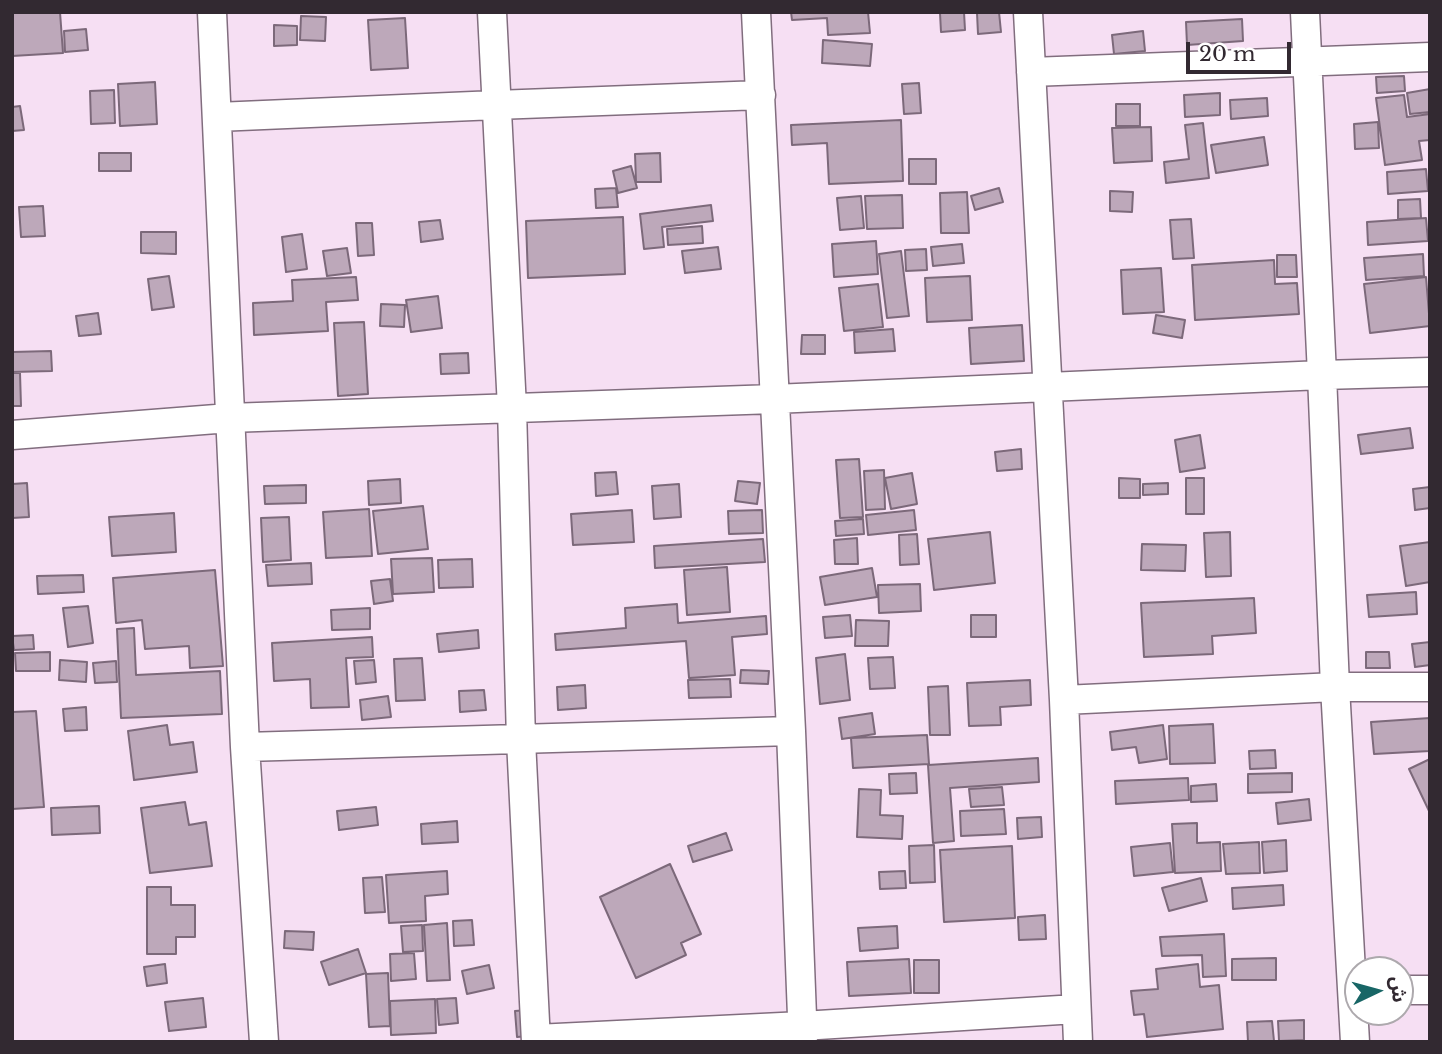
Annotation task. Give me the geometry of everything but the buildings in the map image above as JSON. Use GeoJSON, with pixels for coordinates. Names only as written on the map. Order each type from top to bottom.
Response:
{"type":"FeatureCollection","features":[{"type":"Feature","properties":{"kind":"street"},"geometry":{"type":"LineString","coordinates":[[212,12],[245,747],[264,1042]]}},
{"type":"Feature","properties":{"kind":"street"},"geometry":{"type":"LineString","coordinates":[[492,12],[512,408],[521,740],[536,1040],[802,1034],[1076,1009]]}},
{"type":"Feature","properties":{"kind":"street"},"geometry":{"type":"LineString","coordinates":[[756,12],[791,731],[802,1034]]}},
{"type":"Feature","properties":{"kind":"street"},"geometry":{"type":"LineString","coordinates":[[1028,12],[1065,700],[1078,1042]]}},
{"type":"Feature","properties":{"kind":"street"},"geometry":{"type":"LineString","coordinates":[[1305,12],[1335,687],[1353,956]]}},
{"type":"Feature","properties":{"kind":"street"},"geometry":{"type":"LineString","coordinates":[[1031,72],[1430,57]]}},
{"type":"Feature","properties":{"kind":"street"},"geometry":{"type":"LineString","coordinates":[[217,117],[761,95]]}},
{"type":"Feature","properties":{"kind":"street"},"geometry":{"type":"LineString","coordinates":[[12,435],[229,418],[1430,372]]}},
{"type":"Feature","properties":{"kind":"street"},"geometry":{"type":"LineString","coordinates":[[1065,700],[1335,687],[1430,687]]}},
{"type":"Feature","properties":{"kind":"street"},"geometry":{"type":"LineString","coordinates":[[245,747],[791,731]]}}]}
